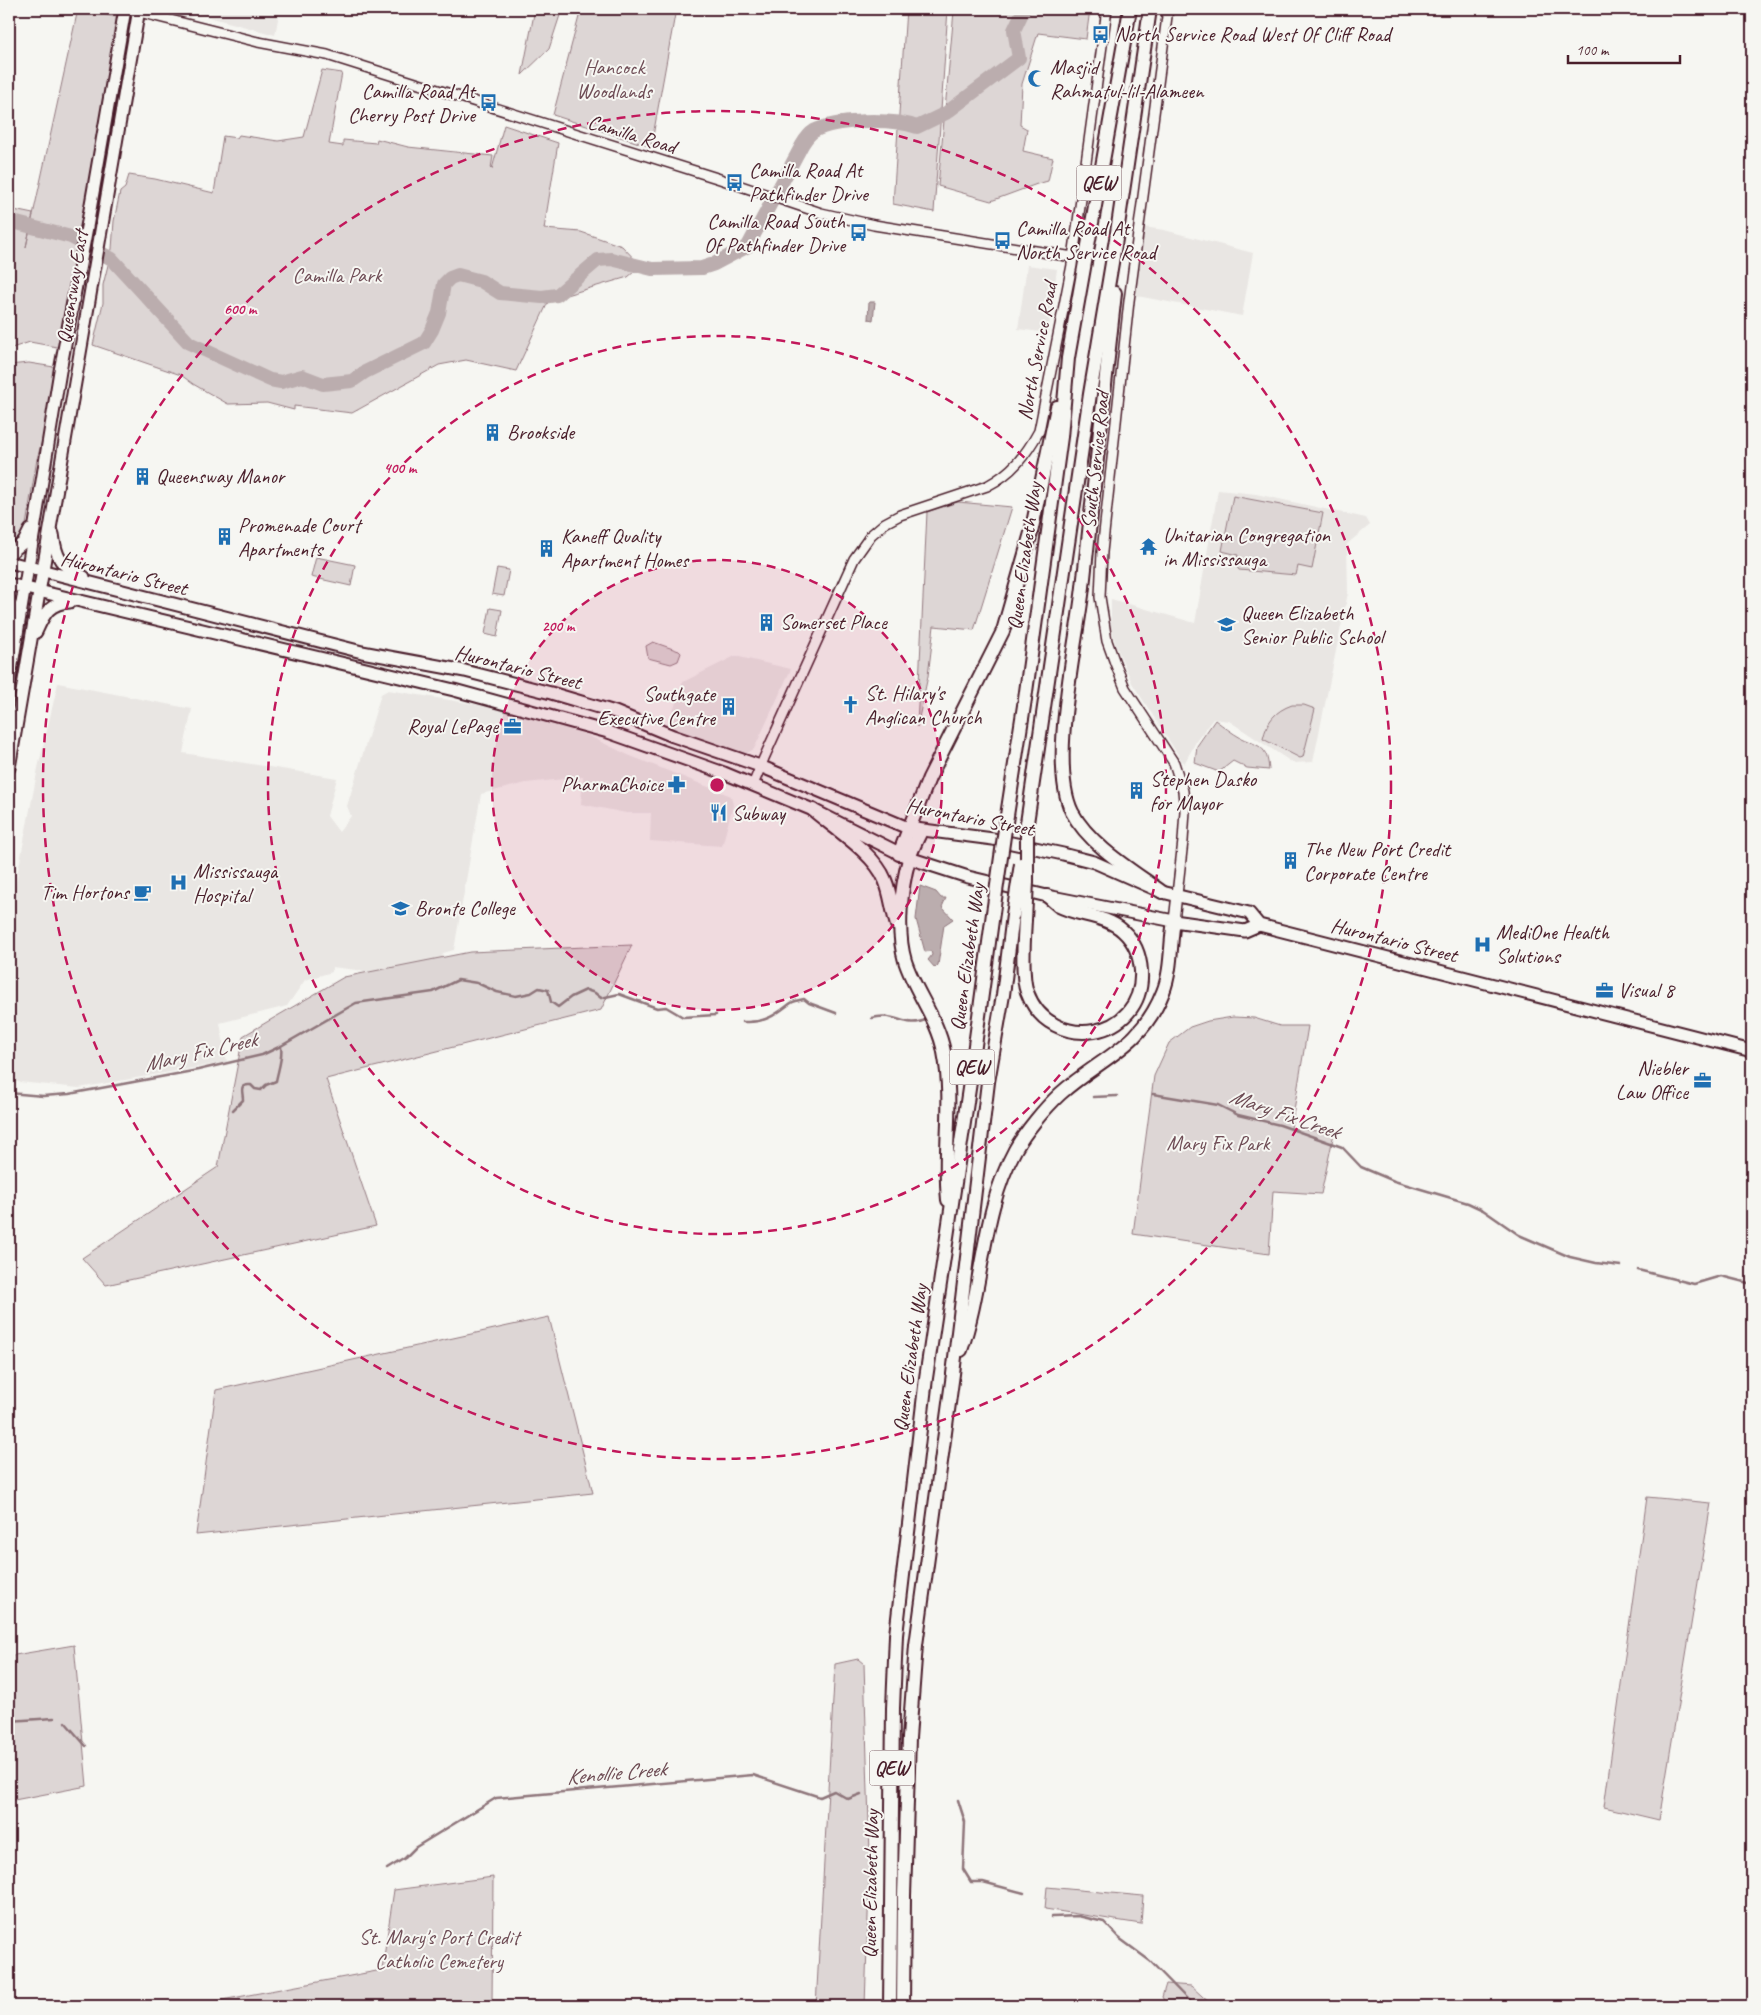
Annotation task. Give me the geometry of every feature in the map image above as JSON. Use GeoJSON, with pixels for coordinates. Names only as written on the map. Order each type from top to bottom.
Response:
{"type":"FeatureCollection","features":[{"type":"Feature","properties":{"kind":"highway","name":"Queen Elizabeth Way"},"geometry":{"type":"LineString","coordinates":[[890,2006],[893,1708],[896,1635],[925,1388],[1025,698],[1061,437],[1068,358],[1130,9]]}},
{"type":"Feature","properties":{"kind":"highway","name":"Queen Elizabeth Way"},"geometry":{"type":"LineString","coordinates":[[903,2006],[909,1757],[916,1655],[928,1544],[953,1374],[988,1082],[1019,918],[1027,823],[1090,394],[1116,239],[1150,9]]}},
{"type":"Feature","properties":{"kind":"highway"},"geometry":{"type":"LineString","coordinates":[[1116,239],[1116,277],[1083,590],[1064,729],[1064,782],[1072,812],[1087,833],[1116,858],[1162,892]]}},
{"type":"Feature","properties":{"kind":"highway"},"geometry":{"type":"LineString","coordinates":[[950,1220],[945,1178],[950,1088],[944,1050],[905,960],[902,938],[904,856],[908,828],[929,778],[1003,631],[1031,534],[1068,358]]}},
{"type":"Feature","properties":{"kind":"highway"},"geometry":{"type":"LineString","coordinates":[[813,810],[860,849],[877,866],[885,879],[902,938]]}},
{"type":"Feature","properties":{"kind":"highway"},"geometry":{"type":"LineString","coordinates":[[904,856],[921,831]]}},
{"type":"Feature","properties":{"kind":"highway"},"geometry":{"type":"LineString","coordinates":[[1019,918],[1026,991],[1035,1009],[1043,1017],[1053,1025],[1070,1031],[1088,1032],[1109,1028],[1126,1016],[1138,998],[1142,984],[1140,958],[1131,942],[1122,930],[1109,922],[1060,906],[1047,896]]}},
{"type":"Feature","properties":{"kind":"highway"},"geometry":{"type":"LineString","coordinates":[[953,1374],[970,1326],[992,1210],[999,1186],[1015,1149],[1060,1094],[1127,1045],[1149,1021],[1164,990],[1174,921]]}},
{"type":"Feature","properties":{"kind":"main road","name":"Queensway East"},"geometry":{"type":"LineString","coordinates":[[31,642],[96,259],[133,10]]}},
{"type":"Feature","properties":{"kind":"main road","name":"Queensway East"},"geometry":{"type":"LineString","coordinates":[[9,683],[60,370],[133,10]]}},
{"type":"Feature","properties":{"kind":"main road"},"geometry":{"type":"LineString","coordinates":[[9,554],[18,548],[28,537],[39,500]]}},
{"type":"Feature","properties":{"kind":"main road"},"geometry":{"type":"LineString","coordinates":[[52,523],[54,549],[61,563],[101,585]]}},
{"type":"Feature","properties":{"kind":"main road","name":"Hurontario Street"},"geometry":{"type":"LineString","coordinates":[[9,562],[362,652],[507,680],[615,712],[673,736],[760,766],[908,828],[993,839],[1094,862],[1162,892],[1248,913],[1259,925],[1752,1051]]}},
{"type":"Feature","properties":{"kind":"main road","name":"Hurontario Street"},"geometry":{"type":"LineString","coordinates":[[9,584],[486,699],[636,741],[753,785],[813,810],[904,856],[968,877],[1047,896],[1174,921],[1245,931],[1259,925]]}},
{"type":"Feature","properties":{"kind":"main road"},"geometry":{"type":"LineString","coordinates":[[9,600],[15,613],[18,629]]}},
{"type":"Feature","properties":{"kind":"main road"},"geometry":{"type":"LineString","coordinates":[[9,768],[31,642],[45,613],[51,608],[59,602],[82,602]]}},
{"type":"Feature","properties":{"kind":"street","name":"North Service Road"},"geometry":{"type":"LineString","coordinates":[[753,785],[854,559],[871,535],[900,515],[987,486],[1001,479],[1028,452],[1039,431],[1045,409],[1073,257],[1107,9]]}},
{"type":"Feature","properties":{"kind":"street","name":"South Service Road"},"geometry":{"type":"LineString","coordinates":[[1168,9],[1130,301],[1102,552],[1100,596],[1107,641],[1126,688],[1174,763],[1181,781],[1185,811],[1174,921]]}},
{"type":"Feature","properties":{"kind":"street","name":"Camilla Road"},"geometry":{"type":"LineString","coordinates":[[133,10],[258,42],[327,55],[821,213],[874,225],[1073,257]]}},
{"type":"Feature","properties":{"kind":"shaded area"},"geometry":{"type":"Polygon","coordinates":[[[180,9],[280,9],[275,35],[180,9]]]}},
{"type":"Feature","properties":{"kind":"shaded area"},"geometry":{"type":"Polygon","coordinates":[[[1143,227],[1164,230],[1253,253],[1242,316],[1132,295],[1143,227]]]}},
{"type":"Feature","properties":{"kind":"shaded area"},"geometry":{"type":"Polygon","coordinates":[[[1027,265],[1057,269],[1048,333],[1018,329],[1027,265]]]}},
{"type":"Feature","properties":{"kind":"shaded area"},"geometry":{"type":"Polygon","coordinates":[[[869,302],[875,302],[873,320],[868,319],[869,302]]]}},
{"type":"Feature","properties":{"kind":"shaded area","name":"Queen Elizabeth Senior Public School"},"geometry":{"type":"Polygon","coordinates":[[[1218,490],[1256,494],[1366,518],[1370,525],[1347,544],[1348,593],[1313,762],[1293,763],[1229,721],[1213,719],[1197,740],[1184,764],[1132,683],[1116,646],[1111,627],[1111,599],[1195,623],[1218,490]]]}},
{"type":"Feature","properties":{"kind":"shaded area"},"geometry":{"type":"Polygon","coordinates":[[[735,656],[791,669],[754,749],[745,754],[668,726],[683,682],[735,656]]]}},
{"type":"Feature","properties":{"kind":"shaded area","name":"Mississauga Hospital"},"geometry":{"type":"Polygon","coordinates":[[[58,683],[192,709],[183,753],[337,778],[327,816],[339,832],[351,816],[347,806],[381,694],[388,690],[474,704],[535,718],[585,734],[628,755],[731,796],[733,805],[722,846],[650,841],[651,813],[626,813],[581,804],[583,777],[526,783],[481,794],[454,950],[443,953],[439,980],[332,967],[332,972],[305,980],[287,1006],[220,1023],[227,1062],[79,1088],[9,1081],[9,918],[38,768],[58,683]]]}},
{"type":"Feature","properties":{"kind":"shaded area"},"geometry":{"type":"Polygon","coordinates":[[[920,886],[936,892],[941,898],[946,898],[942,907],[953,919],[944,925],[938,965],[935,968],[928,960],[932,955],[931,951],[925,952],[916,919],[920,886]]]}},
{"type":"Feature","properties":{"kind":"green space"},"geometry":{"type":"Polygon","coordinates":[[[78,9],[121,18],[62,348],[30,342],[9,349],[9,209],[33,214],[26,247],[78,9]]]}},
{"type":"Feature","properties":{"kind":"green space"},"geometry":{"type":"Polygon","coordinates":[[[535,9],[562,9],[549,49],[522,75],[535,9]]]}},
{"type":"Feature","properties":{"kind":"green space","name":"Hancock Woodlands"},"geometry":{"type":"Polygon","coordinates":[[[581,9],[676,9],[651,147],[553,115],[581,9]]]}},
{"type":"Feature","properties":{"kind":"green space"},"geometry":{"type":"Polygon","coordinates":[[[906,9],[948,9],[934,212],[893,204],[906,9]]]}},
{"type":"Feature","properties":{"kind":"green space"},"geometry":{"type":"Polygon","coordinates":[[[959,9],[1090,9],[1086,39],[1038,33],[1022,84],[1020,125],[1027,129],[1023,151],[1053,158],[1048,181],[991,201],[938,186],[954,11],[959,9]]]}},
{"type":"Feature","properties":{"kind":"green space","name":"Camilla Park"},"geometry":{"type":"Polygon","coordinates":[[[322,70],[342,73],[329,144],[343,146],[343,140],[376,143],[377,139],[408,147],[493,156],[492,169],[504,125],[558,143],[544,229],[581,232],[622,246],[641,266],[628,277],[549,300],[516,371],[466,360],[439,365],[352,413],[294,406],[294,410],[267,403],[228,404],[181,375],[93,345],[103,303],[103,285],[112,249],[114,221],[120,192],[125,188],[129,175],[214,193],[223,136],[237,138],[239,135],[278,141],[304,137],[322,70]]]}},
{"type":"Feature","properties":{"kind":"green space"},"geometry":{"type":"Polygon","coordinates":[[[29,363],[54,367],[44,434],[37,459],[26,525],[20,538],[9,545],[9,365],[29,363]]]}},
{"type":"Feature","properties":{"kind":"green space"},"geometry":{"type":"Polygon","coordinates":[[[1233,496],[1323,513],[1312,569],[1298,566],[1296,575],[1239,570],[1235,564],[1238,555],[1222,551],[1233,496]]]}},
{"type":"Feature","properties":{"kind":"green space"},"geometry":{"type":"Polygon","coordinates":[[[958,502],[1012,507],[974,630],[934,626],[928,676],[917,727],[927,512],[958,502]]]}},
{"type":"Feature","properties":{"kind":"green space"},"geometry":{"type":"Polygon","coordinates":[[[316,557],[355,565],[351,586],[311,577],[316,557]]]}},
{"type":"Feature","properties":{"kind":"green space"},"geometry":{"type":"Polygon","coordinates":[[[497,568],[509,570],[504,596],[492,594],[497,568]]]}},
{"type":"Feature","properties":{"kind":"green space"},"geometry":{"type":"Polygon","coordinates":[[[490,608],[502,610],[497,637],[485,634],[490,608]]]}},
{"type":"Feature","properties":{"kind":"green space"},"geometry":{"type":"Polygon","coordinates":[[[653,642],[679,651],[681,653],[678,661],[671,664],[648,658],[646,646],[653,642]]]}},
{"type":"Feature","properties":{"kind":"green space"},"geometry":{"type":"Polygon","coordinates":[[[1292,705],[1304,705],[1315,709],[1303,757],[1300,758],[1263,739],[1269,722],[1281,710],[1292,705]]]}},
{"type":"Feature","properties":{"kind":"green space"},"geometry":{"type":"Polygon","coordinates":[[[1215,720],[1238,736],[1262,748],[1267,756],[1269,770],[1247,768],[1233,761],[1219,772],[1195,763],[1197,746],[1215,720]]]}},
{"type":"Feature","properties":{"kind":"green space"},"geometry":{"type":"Polygon","coordinates":[[[632,945],[601,1010],[326,1079],[376,1226],[106,1285],[82,1258],[218,1167],[243,1036],[344,977],[470,952],[632,945]]]}},
{"type":"Feature","properties":{"kind":"green space","name":"Mary Fix Park"},"geometry":{"type":"Polygon","coordinates":[[[1233,1017],[1254,1018],[1280,1026],[1308,1026],[1291,1128],[1334,1133],[1321,1194],[1273,1191],[1269,1254],[1133,1234],[1154,1076],[1169,1043],[1190,1027],[1208,1021],[1233,1017]]]}},
{"type":"Feature","properties":{"kind":"green space"},"geometry":{"type":"Polygon","coordinates":[[[549,1317],[593,1493],[196,1535],[216,1390],[549,1317]]]}},
{"type":"Feature","properties":{"kind":"green space"},"geometry":{"type":"Polygon","coordinates":[[[1647,1497],[1711,1503],[1659,1820],[1604,1807],[1647,1497]]]}},
{"type":"Feature","properties":{"kind":"green space"},"geometry":{"type":"Polygon","coordinates":[[[74,1645],[87,1786],[9,1801],[9,1656],[74,1645]]]}},
{"type":"Feature","properties":{"kind":"green space"},"geometry":{"type":"Polygon","coordinates":[[[858,1659],[864,1664],[870,1855],[865,2006],[816,2006],[835,1664],[858,1659]]]}},
{"type":"Feature","properties":{"kind":"green space","name":"St. Mary's Port Credit Catholic Cemetery"},"geometry":{"type":"Polygon","coordinates":[[[493,1877],[492,2006],[190,2006],[382,1970],[394,1890],[493,1877]]]}},
{"type":"Feature","properties":{"kind":"green space"},"geometry":{"type":"Polygon","coordinates":[[[1047,1887],[1143,1896],[1141,1924],[1045,1909],[1047,1887]]]}},
{"type":"Feature","properties":{"kind":"green space"},"geometry":{"type":"Polygon","coordinates":[[[1166,1984],[1191,1986],[1213,2006],[1167,2006],[1162,1997],[1166,1984]]]}},
{"type":"Feature","properties":{"kind":"waterway"},"geometry":{"type":"LineString","coordinates":[[9,221],[71,237],[112,259],[189,343],[270,380],[281,382],[302,376],[323,384],[352,381],[365,372],[424,343],[439,313],[444,284],[450,278],[458,275],[481,281],[500,293],[542,297],[557,295],[598,260],[611,259],[652,269],[702,268],[714,264],[748,246],[802,145],[812,132],[836,124],[865,121],[894,122],[917,127],[946,113],[1019,58],[1014,30],[1024,9]]}},
{"type":"Feature","properties":{"kind":"waterway","name":"Mary Fix Creek"},"geometry":{"type":"LineString","coordinates":[[9,1093],[43,1096],[69,1094],[198,1070],[262,1055],[356,1003],[433,992],[458,980],[477,983],[497,992],[516,996],[531,993],[539,988],[548,990],[551,1002],[558,1007],[571,997],[586,990],[595,993],[601,998],[619,994],[657,1008],[666,1007],[683,1017],[716,1015]]}},
{"type":"Feature","properties":{"kind":"waterway","name":"Mary Fix Creek"},"geometry":{"type":"LineString","coordinates":[[743,1022],[756,1021],[773,1016],[792,1003],[804,999],[809,1003],[836,1013]]}},
{"type":"Feature","properties":{"kind":"waterway","name":"Mary Fix Creek"},"geometry":{"type":"LineString","coordinates":[[872,1018],[881,1016],[906,1022],[919,1022],[928,1019]]}},
{"type":"Feature","properties":{"kind":"waterway"},"geometry":{"type":"LineString","coordinates":[[233,1110],[243,1100],[242,1089],[244,1086],[251,1085],[255,1089],[261,1090],[266,1085],[276,1081],[281,1059],[281,1047]]}},
{"type":"Feature","properties":{"kind":"waterway","name":"Mary Fix Creek"},"geometry":{"type":"LineString","coordinates":[[1153,1094],[1218,1105],[1238,1115],[1280,1125],[1342,1147],[1361,1167],[1394,1181],[1468,1203],[1483,1210],[1519,1235],[1570,1257],[1621,1266]]}},
{"type":"Feature","properties":{"kind":"waterway","name":"Mary Fix Creek"},"geometry":{"type":"LineString","coordinates":[[1093,1097],[1117,1096]]}},
{"type":"Feature","properties":{"kind":"waterway","name":"Mary Fix Creek"},"geometry":{"type":"LineString","coordinates":[[1638,1270],[1694,1284],[1721,1276],[1752,1284]]}},
{"type":"Feature","properties":{"kind":"waterway","name":"Kenollie Creek"},"geometry":{"type":"LineString","coordinates":[[9,1721],[54,1718]]}},
{"type":"Feature","properties":{"kind":"waterway","name":"Kenollie Creek"},"geometry":{"type":"LineString","coordinates":[[65,1722],[86,1746]]}},
{"type":"Feature","properties":{"kind":"waterway","name":"Kenollie Creek"},"geometry":{"type":"LineString","coordinates":[[387,1869],[405,1858],[416,1847],[496,1798],[753,1775],[820,1797],[834,1791],[848,1799],[861,1794]]}},
{"type":"Feature","properties":{"kind":"waterway","name":"Kenollie Creek"},"geometry":{"type":"LineString","coordinates":[[958,1800],[965,1822],[963,1869],[971,1882],[983,1882],[1024,1893]]}},
{"type":"Feature","properties":{"kind":"waterway","name":"Kenollie Creek"},"geometry":{"type":"LineString","coordinates":[[1052,1917],[1078,1916],[1104,1922],[1119,1938],[1150,1961],[1194,2006]]}},
{"type":"Feature","properties":{"kind":"place","name":"North Service Road West Of Cliff Road"},"geometry":{"type":"Point","coordinates":[1101,34]}},
{"type":"Feature","properties":{"kind":"place","name":"Masjid Rahmatul-lil-Alameen"},"geometry":{"type":"Point","coordinates":[1036,79]}},
{"type":"Feature","properties":{"kind":"place","name":"Camilla Road At Cherry Post Drive"},"geometry":{"type":"Point","coordinates":[489,103]}},
{"type":"Feature","properties":{"kind":"place","name":"Camilla Road At Pathfinder Drive"},"geometry":{"type":"Point","coordinates":[735,182]}},
{"type":"Feature","properties":{"kind":"place","name":"Camilla Road South Of Pathfinder Drive"},"geometry":{"type":"Point","coordinates":[859,233]}},
{"type":"Feature","properties":{"kind":"place","name":"Camilla Road At North Service Road"},"geometry":{"type":"Point","coordinates":[1002,240]}},
{"type":"Feature","properties":{"kind":"place","name":"Brookside"},"geometry":{"type":"Point","coordinates":[493,432]}},
{"type":"Feature","properties":{"kind":"place","name":"Queensway Manor"},"geometry":{"type":"Point","coordinates":[142,476]}},
{"type":"Feature","properties":{"kind":"place","name":"Promenade Court Apartments"},"geometry":{"type":"Point","coordinates":[224,537]}},
{"type":"Feature","properties":{"kind":"place","name":"Unitarian Congregation in Mississauga"},"geometry":{"type":"Point","coordinates":[1149,547]}},
{"type":"Feature","properties":{"kind":"place","name":"Kaneff Quality Apartment Homes"},"geometry":{"type":"Point","coordinates":[547,548]}},
{"type":"Feature","properties":{"kind":"place","name":"Somerset Place"},"geometry":{"type":"Point","coordinates":[766,622]}},
{"type":"Feature","properties":{"kind":"place","name":"Queen Elizabeth Senior Public School"},"geometry":{"type":"Point","coordinates":[1227,625]}},
{"type":"Feature","properties":{"kind":"place","name":"St. Hilary's Anglican Church"},"geometry":{"type":"Point","coordinates":[851,705]}},
{"type":"Feature","properties":{"kind":"place","name":"Southgate Executive Centre"},"geometry":{"type":"Point","coordinates":[729,706]}},
{"type":"Feature","properties":{"kind":"place","name":"Royal LePage"},"geometry":{"type":"Point","coordinates":[512,726]}},
{"type":"Feature","properties":{"kind":"place","name":"PharmaChoice"},"geometry":{"type":"Point","coordinates":[677,784]}},
{"type":"Feature","properties":{"kind":"place","name":"Stephen Dasko for Mayor"},"geometry":{"type":"Point","coordinates":[1136,791]}},
{"type":"Feature","properties":{"kind":"place","name":"Subway"},"geometry":{"type":"Point","coordinates":[718,813]}},
{"type":"Feature","properties":{"kind":"place","name":"The New Port Credit Corporate Centre"},"geometry":{"type":"Point","coordinates":[1290,861]}},
{"type":"Feature","properties":{"kind":"place","name":"Mississauga Hospital"},"geometry":{"type":"Point","coordinates":[179,883]}},
{"type":"Feature","properties":{"kind":"place","name":"Tim Hortons"},"geometry":{"type":"Point","coordinates":[143,892]}},
{"type":"Feature","properties":{"kind":"place","name":"Bronte College"},"geometry":{"type":"Point","coordinates":[401,908]}},
{"type":"Feature","properties":{"kind":"place","name":"MediOne Health Solutions"},"geometry":{"type":"Point","coordinates":[1482,944]}},
{"type":"Feature","properties":{"kind":"place","name":"Visual 8"},"geometry":{"type":"Point","coordinates":[1604,990]}},
{"type":"Feature","properties":{"kind":"place","name":"Niebler Law Office"},"geometry":{"type":"Point","coordinates":[1702,1080]}}]}
